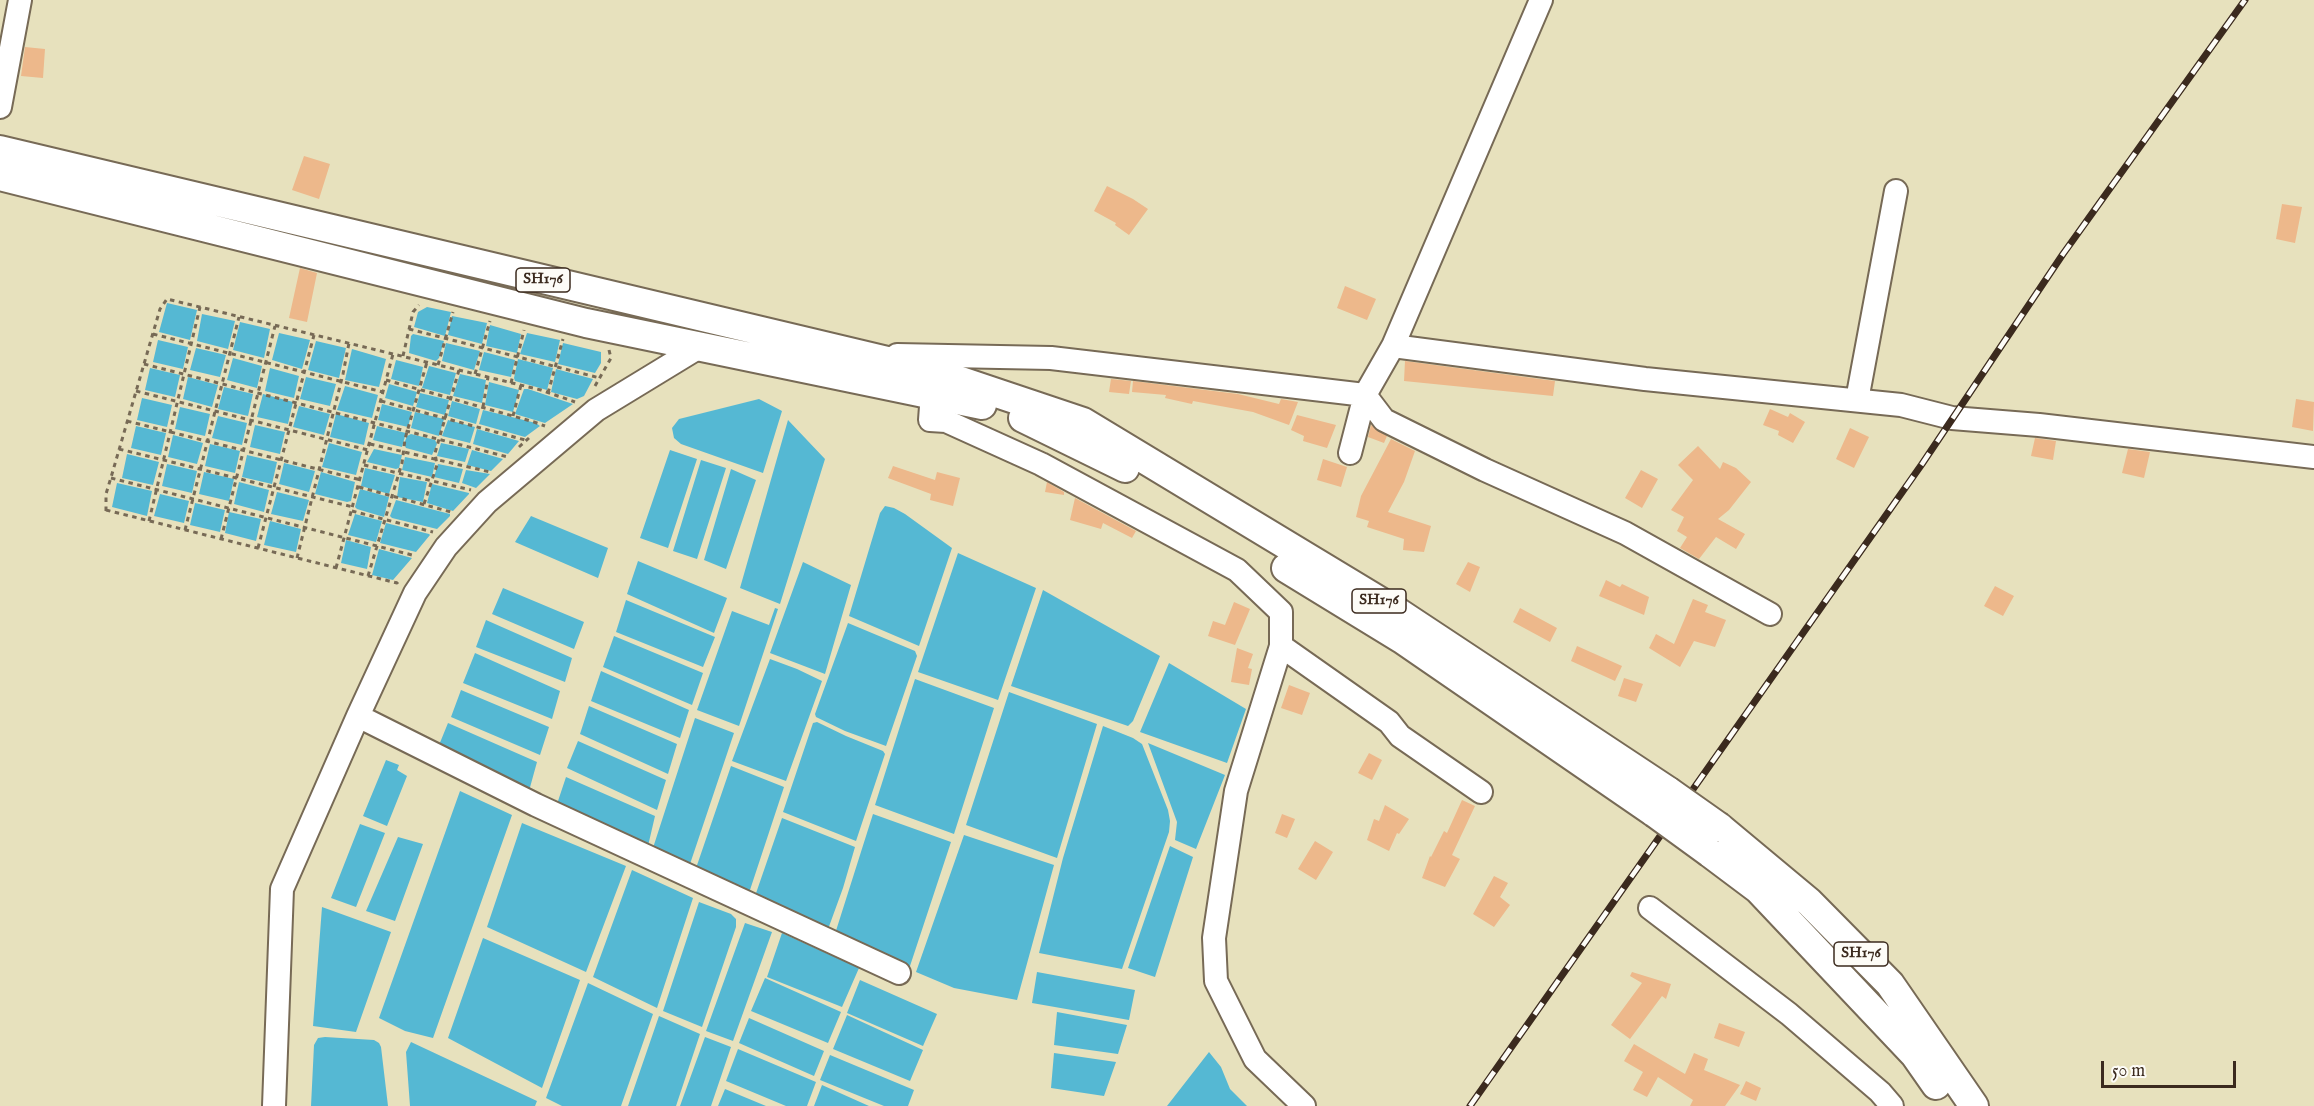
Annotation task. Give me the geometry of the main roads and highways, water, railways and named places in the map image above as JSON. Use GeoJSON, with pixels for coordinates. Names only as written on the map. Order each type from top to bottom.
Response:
{"type":"FeatureCollection","features":[{"type":"Feature","properties":{"kind":"main road","name":"SH176"},"geometry":{"type":"LineString","coordinates":[[0,150],[856,355],[933,383],[1083,422],[1399,613],[1715,840],[1809,902],[1890,984],[1974,1106]]}},
{"type":"Feature","properties":{"kind":"main road"},"geometry":{"type":"LineString","coordinates":[[0,176],[575,320],[701,346],[933,383]]}},
{"type":"Feature","properties":{"kind":"main road"},"geometry":{"type":"LineString","coordinates":[[1715,840],[1758,889],[1915,1055],[1951,1106]]}},
{"type":"Feature","properties":{"kind":"water"},"geometry":{"type":"Polygon","coordinates":[[[167,303],[197,310],[190,340],[159,332],[167,303]]]}},
{"type":"Feature","properties":{"kind":"water"},"geometry":{"type":"Polygon","coordinates":[[[427,307],[451,312],[445,336],[414,327],[418,312],[427,307]]]}},
{"type":"Feature","properties":{"kind":"water"},"geometry":{"type":"Polygon","coordinates":[[[202,314],[235,321],[228,349],[197,341],[202,314]]]}},
{"type":"Feature","properties":{"kind":"water"},"geometry":{"type":"Polygon","coordinates":[[[452,316],[487,323],[482,344],[448,335],[452,316]]]}},
{"type":"Feature","properties":{"kind":"water"},"geometry":{"type":"Polygon","coordinates":[[[240,322],[270,329],[264,358],[233,350],[240,322]]]}},
{"type":"Feature","properties":{"kind":"water"},"geometry":{"type":"Polygon","coordinates":[[[490,325],[521,334],[517,353],[486,346],[490,325]]]}},
{"type":"Feature","properties":{"kind":"water"},"geometry":{"type":"Polygon","coordinates":[[[279,333],[310,340],[302,369],[272,360],[279,333]]]}},
{"type":"Feature","properties":{"kind":"water"},"geometry":{"type":"Polygon","coordinates":[[[527,333],[560,340],[555,362],[520,354],[527,333]]]}},
{"type":"Feature","properties":{"kind":"water"},"geometry":{"type":"Polygon","coordinates":[[[413,334],[444,341],[436,361],[409,353],[413,334]]]}},
{"type":"Feature","properties":{"kind":"water"},"geometry":{"type":"Polygon","coordinates":[[[158,340],[188,347],[183,369],[153,362],[158,340]]]}},
{"type":"Feature","properties":{"kind":"water"},"geometry":{"type":"Polygon","coordinates":[[[316,341],[346,348],[339,378],[308,370],[316,341]]]}},
{"type":"Feature","properties":{"kind":"water"},"geometry":{"type":"Polygon","coordinates":[[[446,343],[480,351],[474,370],[442,361],[446,343]]]}},
{"type":"Feature","properties":{"kind":"water"},"geometry":{"type":"Polygon","coordinates":[[[563,343],[601,352],[601,363],[595,373],[558,364],[563,343]]]}},
{"type":"Feature","properties":{"kind":"water"},"geometry":{"type":"Polygon","coordinates":[[[196,348],[226,355],[220,377],[190,370],[196,348]]]}},
{"type":"Feature","properties":{"kind":"water"},"geometry":{"type":"Polygon","coordinates":[[[352,349],[386,359],[379,387],[345,380],[352,349]]]}},
{"type":"Feature","properties":{"kind":"water"},"geometry":{"type":"Polygon","coordinates":[[[484,352],[515,360],[511,377],[479,370],[484,352]]]}},
{"type":"Feature","properties":{"kind":"water"},"geometry":{"type":"Polygon","coordinates":[[[233,358],[262,366],[257,388],[227,380],[233,358]]]}},
{"type":"Feature","properties":{"kind":"water"},"geometry":{"type":"Polygon","coordinates":[[[518,359],[553,368],[547,390],[515,381],[518,359]]]}},
{"type":"Feature","properties":{"kind":"water"},"geometry":{"type":"Polygon","coordinates":[[[396,360],[423,367],[419,386],[391,379],[396,360]]]}},
{"type":"Feature","properties":{"kind":"water"},"geometry":{"type":"Polygon","coordinates":[[[429,366],[456,373],[450,395],[422,388],[429,366]]]}},
{"type":"Feature","properties":{"kind":"water"},"geometry":{"type":"Polygon","coordinates":[[[150,368],[180,375],[175,397],[145,390],[150,368]]]}},
{"type":"Feature","properties":{"kind":"water"},"geometry":{"type":"Polygon","coordinates":[[[270,368],[299,376],[294,398],[265,391],[270,368]]]}},
{"type":"Feature","properties":{"kind":"water"},"geometry":{"type":"Polygon","coordinates":[[[556,369],[593,379],[584,396],[577,399],[551,392],[556,369]]]}},
{"type":"Feature","properties":{"kind":"water"},"geometry":{"type":"Polygon","coordinates":[[[460,374],[486,380],[482,403],[453,396],[460,374]]]}},
{"type":"Feature","properties":{"kind":"water"},"geometry":{"type":"Polygon","coordinates":[[[188,377],[218,385],[212,407],[183,399],[188,377]]]}},
{"type":"Feature","properties":{"kind":"water"},"geometry":{"type":"Polygon","coordinates":[[[306,377],[336,384],[330,406],[300,399],[306,377]]]}},
{"type":"Feature","properties":{"kind":"water"},"geometry":{"type":"Polygon","coordinates":[[[489,382],[519,390],[513,412],[485,405],[489,382]]]}},
{"type":"Feature","properties":{"kind":"water"},"geometry":{"type":"Polygon","coordinates":[[[389,384],[417,392],[413,406],[385,398],[389,384]]]}},
{"type":"Feature","properties":{"kind":"water"},"geometry":{"type":"Polygon","coordinates":[[[345,386],[378,395],[372,418],[337,410],[345,386]]]}},
{"type":"Feature","properties":{"kind":"water"},"geometry":{"type":"Polygon","coordinates":[[[224,387],[253,394],[248,416],[218,409],[224,387]]]}},
{"type":"Feature","properties":{"kind":"water"},"geometry":{"type":"Polygon","coordinates":[[[524,389],[573,404],[545,423],[515,414],[524,389]]]}},
{"type":"Feature","properties":{"kind":"water"},"geometry":{"type":"Polygon","coordinates":[[[420,393],[449,400],[445,415],[416,407],[420,393]]]}},
{"type":"Feature","properties":{"kind":"water"},"geometry":{"type":"Polygon","coordinates":[[[263,394],[293,402],[288,424],[257,417],[263,394]]]}},
{"type":"Feature","properties":{"kind":"water"},"geometry":{"type":"Polygon","coordinates":[[[142,398],[172,405],[167,427],[137,420],[142,398]]]}},
{"type":"Feature","properties":{"kind":"water"},"geometry":{"type":"Polygon","coordinates":[[[759,399],[782,411],[763,473],[681,444],[674,438],[672,428],[679,419],[759,399]]]}},
{"type":"Feature","properties":{"kind":"water"},"geometry":{"type":"Polygon","coordinates":[[[452,401],[480,409],[476,424],[448,416],[452,401]]]}},
{"type":"Feature","properties":{"kind":"water"},"geometry":{"type":"Polygon","coordinates":[[[382,404],[412,412],[408,427],[378,420],[382,404]]]}},
{"type":"Feature","properties":{"kind":"water"},"geometry":{"type":"Polygon","coordinates":[[[299,406],[330,414],[324,435],[293,427],[299,406]]]}},
{"type":"Feature","properties":{"kind":"water"},"geometry":{"type":"Polygon","coordinates":[[[180,407],[210,414],[205,436],[175,429],[180,407]]]}},
{"type":"Feature","properties":{"kind":"water"},"geometry":{"type":"Polygon","coordinates":[[[483,410],[536,423],[540,426],[525,437],[479,424],[483,410]]]}},
{"type":"Feature","properties":{"kind":"water"},"geometry":{"type":"Polygon","coordinates":[[[415,412],[444,419],[439,436],[411,428],[415,412]]]}},
{"type":"Feature","properties":{"kind":"water"},"geometry":{"type":"Polygon","coordinates":[[[336,414],[369,423],[364,445],[330,437],[336,414]]]}},
{"type":"Feature","properties":{"kind":"water"},"geometry":{"type":"Polygon","coordinates":[[[218,416],[247,423],[242,445],[212,438],[218,416]]]}},
{"type":"Feature","properties":{"kind":"water"},"geometry":{"type":"Polygon","coordinates":[[[448,420],[475,427],[470,443],[442,436],[448,420]]]}},
{"type":"Feature","properties":{"kind":"water"},"geometry":{"type":"Polygon","coordinates":[[[788,420],[825,459],[780,604],[740,588],[788,420]]]}},
{"type":"Feature","properties":{"kind":"water"},"geometry":{"type":"Polygon","coordinates":[[[255,425],[285,432],[280,454],[250,447],[255,425]]]}},
{"type":"Feature","properties":{"kind":"water"},"geometry":{"type":"Polygon","coordinates":[[[136,426],[166,433],[161,455],[131,448],[136,426]]]}},
{"type":"Feature","properties":{"kind":"water"},"geometry":{"type":"Polygon","coordinates":[[[377,426],[406,433],[402,447],[373,440],[377,426]]]}},
{"type":"Feature","properties":{"kind":"water"},"geometry":{"type":"Polygon","coordinates":[[[477,429],[519,441],[508,454],[473,444],[477,429]]]}},
{"type":"Feature","properties":{"kind":"water"},"geometry":{"type":"Polygon","coordinates":[[[411,434],[435,440],[437,444],[432,455],[406,448],[404,444],[407,436],[411,434]]]}},
{"type":"Feature","properties":{"kind":"water"},"geometry":{"type":"Polygon","coordinates":[[[173,435],[203,443],[197,464],[168,457],[173,435]]]}},
{"type":"Feature","properties":{"kind":"water"},"geometry":{"type":"Polygon","coordinates":[[[329,443],[362,452],[356,475],[322,467],[329,443]]]}},
{"type":"Feature","properties":{"kind":"water"},"geometry":{"type":"Polygon","coordinates":[[[441,443],[469,449],[465,462],[437,456],[441,443]]]}},
{"type":"Feature","properties":{"kind":"water"},"geometry":{"type":"Polygon","coordinates":[[[210,444],[240,451],[235,473],[205,466],[210,444]]]}},
{"type":"Feature","properties":{"kind":"water"},"geometry":{"type":"Polygon","coordinates":[[[374,449],[402,455],[399,468],[367,462],[374,449]]]}},
{"type":"Feature","properties":{"kind":"water"},"geometry":{"type":"Polygon","coordinates":[[[472,450],[503,459],[491,471],[467,465],[472,450]]]}},
{"type":"Feature","properties":{"kind":"water"},"geometry":{"type":"Polygon","coordinates":[[[670,450],[697,459],[668,548],[640,538],[670,450]]]}},
{"type":"Feature","properties":{"kind":"water"},"geometry":{"type":"Polygon","coordinates":[[[127,454],[159,462],[153,485],[122,478],[127,454]]]}},
{"type":"Feature","properties":{"kind":"water"},"geometry":{"type":"Polygon","coordinates":[[[247,455],[277,462],[272,484],[242,477],[247,455]]]}},
{"type":"Feature","properties":{"kind":"water"},"geometry":{"type":"Polygon","coordinates":[[[405,457],[435,463],[432,477],[402,470],[405,457]]]}},
{"type":"Feature","properties":{"kind":"water"},"geometry":{"type":"Polygon","coordinates":[[[701,460],[726,468],[697,559],[673,551],[701,460]]]}},
{"type":"Feature","properties":{"kind":"water"},"geometry":{"type":"Polygon","coordinates":[[[284,463],[315,471],[309,492],[279,484],[284,463]]]}},
{"type":"Feature","properties":{"kind":"water"},"geometry":{"type":"Polygon","coordinates":[[[167,464],[197,471],[192,493],[162,486],[167,464]]]}},
{"type":"Feature","properties":{"kind":"water"},"geometry":{"type":"Polygon","coordinates":[[[438,464],[463,469],[459,483],[434,477],[438,464]]]}},
{"type":"Feature","properties":{"kind":"water"},"geometry":{"type":"Polygon","coordinates":[[[365,468],[395,475],[389,494],[361,486],[365,468]]]}},
{"type":"Feature","properties":{"kind":"water"},"geometry":{"type":"Polygon","coordinates":[[[731,469],[756,480],[726,569],[704,560],[731,469]]]}},
{"type":"Feature","properties":{"kind":"water"},"geometry":{"type":"Polygon","coordinates":[[[466,470],[490,474],[476,488],[462,483],[466,470]]]}},
{"type":"Feature","properties":{"kind":"water"},"geometry":{"type":"Polygon","coordinates":[[[204,472],[234,479],[229,501],[199,494],[204,472]]]}},
{"type":"Feature","properties":{"kind":"water"},"geometry":{"type":"Polygon","coordinates":[[[321,472],[355,482],[351,501],[315,494],[321,472]]]}},
{"type":"Feature","properties":{"kind":"water"},"geometry":{"type":"Polygon","coordinates":[[[400,477],[427,482],[423,502],[397,497],[400,477]]]}},
{"type":"Feature","properties":{"kind":"water"},"geometry":{"type":"Polygon","coordinates":[[[239,482],[269,490],[264,512],[234,504],[239,482]]]}},
{"type":"Feature","properties":{"kind":"water"},"geometry":{"type":"Polygon","coordinates":[[[117,483],[152,491],[147,516],[112,507],[117,483]]]}},
{"type":"Feature","properties":{"kind":"water"},"geometry":{"type":"Polygon","coordinates":[[[432,484],[469,494],[453,511],[427,503],[432,484]]]}},
{"type":"Feature","properties":{"kind":"water"},"geometry":{"type":"Polygon","coordinates":[[[360,489],[389,497],[384,517],[355,507],[360,489]]]}},
{"type":"Feature","properties":{"kind":"water"},"geometry":{"type":"Polygon","coordinates":[[[277,492],[309,500],[303,521],[271,514],[277,492]]]}},
{"type":"Feature","properties":{"kind":"water"},"geometry":{"type":"Polygon","coordinates":[[[160,494],[189,501],[184,523],[154,516],[160,494]]]}},
{"type":"Feature","properties":{"kind":"water"},"geometry":{"type":"Polygon","coordinates":[[[396,500],[450,514],[450,516],[437,529],[392,518],[390,516],[396,500]]]}},
{"type":"Feature","properties":{"kind":"water"},"geometry":{"type":"Polygon","coordinates":[[[195,503],[225,510],[220,532],[190,525],[195,503]]]}},
{"type":"Feature","properties":{"kind":"water"},"geometry":{"type":"Polygon","coordinates":[[[885,506],[905,514],[952,548],[919,646],[849,616],[880,513],[885,506]]]}},
{"type":"Feature","properties":{"kind":"water"},"geometry":{"type":"Polygon","coordinates":[[[229,512],[261,519],[256,541],[225,533],[229,512]]]}},
{"type":"Feature","properties":{"kind":"water"},"geometry":{"type":"Polygon","coordinates":[[[355,514],[382,521],[376,542],[348,535],[355,514]]]}},
{"type":"Feature","properties":{"kind":"water"},"geometry":{"type":"Polygon","coordinates":[[[531,516],[608,548],[598,578],[515,542],[531,516]]]}},
{"type":"Feature","properties":{"kind":"water"},"geometry":{"type":"Polygon","coordinates":[[[270,521],[301,529],[296,552],[264,545],[270,521]]]}},
{"type":"Feature","properties":{"kind":"water"},"geometry":{"type":"Polygon","coordinates":[[[386,523],[430,535],[416,552],[380,543],[386,523]]]}},
{"type":"Feature","properties":{"kind":"water"},"geometry":{"type":"Polygon","coordinates":[[[346,540],[371,547],[367,569],[341,563],[346,540]]]}},
{"type":"Feature","properties":{"kind":"water"},"geometry":{"type":"Polygon","coordinates":[[[379,549],[412,558],[393,580],[372,575],[379,549]]]}},
{"type":"Feature","properties":{"kind":"water"},"geometry":{"type":"Polygon","coordinates":[[[958,553],[1036,588],[998,700],[918,672],[958,553]]]}},
{"type":"Feature","properties":{"kind":"water"},"geometry":{"type":"Polygon","coordinates":[[[638,561],[727,598],[714,633],[627,594],[638,561]]]}},
{"type":"Feature","properties":{"kind":"water"},"geometry":{"type":"Polygon","coordinates":[[[803,562],[851,585],[825,674],[770,653],[803,562]]]}},
{"type":"Feature","properties":{"kind":"water"},"geometry":{"type":"Polygon","coordinates":[[[503,588],[584,622],[574,649],[492,614],[503,588]]]}},
{"type":"Feature","properties":{"kind":"water"},"geometry":{"type":"Polygon","coordinates":[[[1043,590],[1160,656],[1133,721],[1128,726],[1011,686],[1043,590]]]}},
{"type":"Feature","properties":{"kind":"water"},"geometry":{"type":"Polygon","coordinates":[[[626,600],[715,637],[703,667],[616,632],[626,600]]]}},
{"type":"Feature","properties":{"kind":"water"},"geometry":{"type":"Polygon","coordinates":[[[775,608],[778,609],[739,726],[697,710],[732,611],[769,625],[775,608]]]}},
{"type":"Feature","properties":{"kind":"water"},"geometry":{"type":"Polygon","coordinates":[[[486,620],[572,658],[565,682],[476,647],[486,620]]]}},
{"type":"Feature","properties":{"kind":"water"},"geometry":{"type":"Polygon","coordinates":[[[848,623],[915,651],[917,656],[886,746],[845,731],[816,717],[815,714],[848,623]]]}},
{"type":"Feature","properties":{"kind":"water"},"geometry":{"type":"Polygon","coordinates":[[[614,636],[703,673],[692,705],[603,667],[614,636]]]}},
{"type":"Feature","properties":{"kind":"water"},"geometry":{"type":"Polygon","coordinates":[[[475,653],[560,691],[552,719],[463,683],[475,653]]]}},
{"type":"Feature","properties":{"kind":"water"},"geometry":{"type":"Polygon","coordinates":[[[770,659],[822,681],[786,781],[732,761],[770,659]]]}},
{"type":"Feature","properties":{"kind":"water"},"geometry":{"type":"Polygon","coordinates":[[[1169,663],[1246,709],[1227,763],[1140,732],[1169,663]]]}},
{"type":"Feature","properties":{"kind":"water"},"geometry":{"type":"Polygon","coordinates":[[[601,671],[689,710],[680,738],[591,701],[601,671]]]}},
{"type":"Feature","properties":{"kind":"water"},"geometry":{"type":"Polygon","coordinates":[[[915,679],[994,708],[954,834],[875,805],[915,679]]]}},
{"type":"Feature","properties":{"kind":"water"},"geometry":{"type":"Polygon","coordinates":[[[461,690],[549,727],[540,755],[451,717],[461,690]]]}},
{"type":"Feature","properties":{"kind":"water"},"geometry":{"type":"Polygon","coordinates":[[[1009,692],[1097,724],[1057,858],[966,825],[1009,692]]]}},
{"type":"Feature","properties":{"kind":"water"},"geometry":{"type":"Polygon","coordinates":[[[589,706],[677,744],[668,774],[580,734],[589,706]]]}},
{"type":"Feature","properties":{"kind":"water"},"geometry":{"type":"Polygon","coordinates":[[[695,718],[734,733],[689,867],[652,851],[695,718]]]}},
{"type":"Feature","properties":{"kind":"water"},"geometry":{"type":"Polygon","coordinates":[[[817,722],[883,751],[885,754],[856,841],[783,812],[813,723],[817,722]]]}},
{"type":"Feature","properties":{"kind":"water"},"geometry":{"type":"Polygon","coordinates":[[[448,723],[537,762],[529,791],[437,750],[448,723]]]}},
{"type":"Feature","properties":{"kind":"water"},"geometry":{"type":"Polygon","coordinates":[[[1103,726],[1142,744],[1168,810],[1170,821],[1169,832],[1122,969],[1039,953],[1063,858],[1103,726]]]}},
{"type":"Feature","properties":{"kind":"water"},"geometry":{"type":"Polygon","coordinates":[[[578,741],[666,780],[657,810],[567,768],[578,741]]]}},
{"type":"Feature","properties":{"kind":"water"},"geometry":{"type":"Polygon","coordinates":[[[1148,743],[1225,775],[1196,849],[1175,840],[1177,822],[1148,743]]]}},
{"type":"Feature","properties":{"kind":"water"},"geometry":{"type":"Polygon","coordinates":[[[386,760],[399,765],[397,770],[407,776],[387,826],[363,816],[386,760]]]}},
{"type":"Feature","properties":{"kind":"water"},"geometry":{"type":"Polygon","coordinates":[[[731,766],[784,787],[748,896],[694,874],[731,766]]]}},
{"type":"Feature","properties":{"kind":"water"},"geometry":{"type":"Polygon","coordinates":[[[566,777],[655,816],[648,846],[557,804],[566,777]]]}},
{"type":"Feature","properties":{"kind":"water"},"geometry":{"type":"Polygon","coordinates":[[[460,791],[512,815],[433,1038],[405,1031],[379,1018],[460,791]]]}},
{"type":"Feature","properties":{"kind":"water"},"geometry":{"type":"Polygon","coordinates":[[[873,814],[951,842],[909,969],[834,937],[873,814]]]}},
{"type":"Feature","properties":{"kind":"water"},"geometry":{"type":"Polygon","coordinates":[[[782,818],[855,847],[827,932],[754,899],[782,818]]]}},
{"type":"Feature","properties":{"kind":"water"},"geometry":{"type":"Polygon","coordinates":[[[522,823],[626,866],[586,972],[487,927],[522,823]]]}},
{"type":"Feature","properties":{"kind":"water"},"geometry":{"type":"Polygon","coordinates":[[[360,824],[385,833],[356,907],[331,898],[360,824]]]}},
{"type":"Feature","properties":{"kind":"water"},"geometry":{"type":"Polygon","coordinates":[[[964,835],[1054,865],[1017,1000],[954,988],[916,972],[964,835]]]}},
{"type":"Feature","properties":{"kind":"water"},"geometry":{"type":"Polygon","coordinates":[[[398,837],[423,844],[395,921],[366,911],[398,837]]]}},
{"type":"Feature","properties":{"kind":"water"},"geometry":{"type":"Polygon","coordinates":[[[1170,846],[1193,857],[1155,977],[1128,968],[1170,846]]]}},
{"type":"Feature","properties":{"kind":"water"},"geometry":{"type":"Polygon","coordinates":[[[632,870],[693,898],[657,1008],[593,977],[632,870]]]}},
{"type":"Feature","properties":{"kind":"water"},"geometry":{"type":"Polygon","coordinates":[[[699,902],[731,914],[736,919],[736,927],[702,1027],[663,1011],[699,902]]]}},
{"type":"Feature","properties":{"kind":"water"},"geometry":{"type":"Polygon","coordinates":[[[322,907],[391,932],[356,1032],[313,1026],[322,907]]]}},
{"type":"Feature","properties":{"kind":"water"},"geometry":{"type":"Polygon","coordinates":[[[745,923],[772,932],[733,1041],[706,1031],[745,923]]]}},
{"type":"Feature","properties":{"kind":"water"},"geometry":{"type":"Polygon","coordinates":[[[782,933],[859,968],[842,1007],[767,977],[782,933]]]}},
{"type":"Feature","properties":{"kind":"water"},"geometry":{"type":"Polygon","coordinates":[[[483,938],[580,980],[542,1088],[448,1038],[483,938]]]}},
{"type":"Feature","properties":{"kind":"water"},"geometry":{"type":"Polygon","coordinates":[[[1037,972],[1135,990],[1129,1020],[1032,1003],[1037,972]]]}},
{"type":"Feature","properties":{"kind":"water"},"geometry":{"type":"Polygon","coordinates":[[[765,978],[841,1012],[828,1043],[751,1011],[765,978]]]}},
{"type":"Feature","properties":{"kind":"water"},"geometry":{"type":"Polygon","coordinates":[[[860,980],[937,1014],[923,1046],[847,1013],[860,980]]]}},
{"type":"Feature","properties":{"kind":"water"},"geometry":{"type":"Polygon","coordinates":[[[588,983],[653,1014],[621,1106],[562,1106],[546,1098],[588,983]]]}},
{"type":"Feature","properties":{"kind":"water"},"geometry":{"type":"Polygon","coordinates":[[[1057,1012],[1127,1025],[1118,1054],[1054,1045],[1057,1012]]]}},
{"type":"Feature","properties":{"kind":"water"},"geometry":{"type":"Polygon","coordinates":[[[847,1015],[923,1050],[910,1081],[833,1049],[847,1015]]]}},
{"type":"Feature","properties":{"kind":"water"},"geometry":{"type":"Polygon","coordinates":[[[659,1016],[700,1034],[676,1106],[628,1106],[659,1016]]]}},
{"type":"Feature","properties":{"kind":"water"},"geometry":{"type":"Polygon","coordinates":[[[749,1018],[824,1051],[814,1076],[739,1043],[749,1018]]]}},
{"type":"Feature","properties":{"kind":"water"},"geometry":{"type":"Polygon","coordinates":[[[705,1037],[731,1047],[711,1106],[680,1106],[705,1037]]]}},
{"type":"Feature","properties":{"kind":"water"},"geometry":{"type":"Polygon","coordinates":[[[318,1038],[374,1040],[379,1043],[388,1106],[311,1106],[314,1045],[318,1038]]]}},
{"type":"Feature","properties":{"kind":"water"},"geometry":{"type":"Polygon","coordinates":[[[411,1042],[537,1101],[535,1106],[410,1106],[406,1052],[411,1042]]]}},
{"type":"Feature","properties":{"kind":"water"},"geometry":{"type":"Polygon","coordinates":[[[738,1049],[816,1082],[807,1106],[786,1106],[726,1081],[738,1049]]]}},
{"type":"Feature","properties":{"kind":"water"},"geometry":{"type":"Polygon","coordinates":[[[1209,1052],[1221,1067],[1230,1089],[1247,1106],[1167,1106],[1209,1052]]]}},
{"type":"Feature","properties":{"kind":"water"},"geometry":{"type":"Polygon","coordinates":[[[1054,1053],[1116,1062],[1104,1096],[1051,1088],[1054,1053]]]}},
{"type":"Feature","properties":{"kind":"water"},"geometry":{"type":"Polygon","coordinates":[[[830,1055],[914,1090],[908,1106],[884,1106],[820,1080],[830,1055]]]}},
{"type":"Feature","properties":{"kind":"water"},"geometry":{"type":"Polygon","coordinates":[[[822,1085],[869,1106],[814,1106],[822,1085]]]}},
{"type":"Feature","properties":{"kind":"water"},"geometry":{"type":"Polygon","coordinates":[[[725,1089],[766,1106],[718,1106],[725,1089]]]}},
{"type":"Feature","properties":{"kind":"railway"},"geometry":{"type":"LineString","coordinates":[[1470,1106],[1922,464],[2063,254],[2245,0]]}}]}
